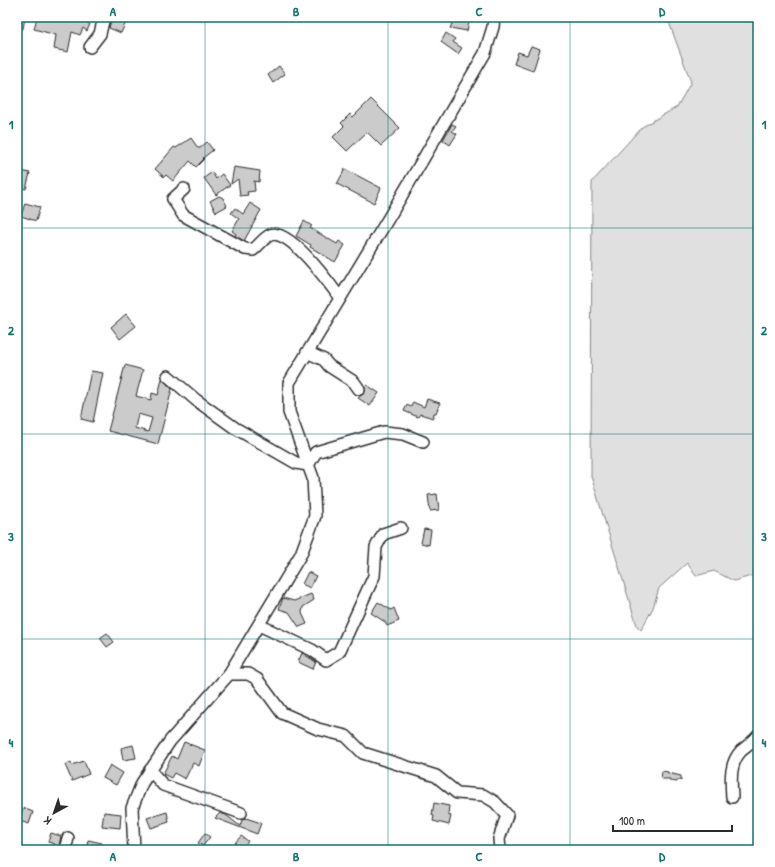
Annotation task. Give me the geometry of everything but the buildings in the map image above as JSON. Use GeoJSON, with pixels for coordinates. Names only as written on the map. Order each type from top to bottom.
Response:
{"type":"FeatureCollection","features":[{"type":"Feature","properties":{"kind":"street"},"geometry":{"type":"LineString","coordinates":[[90,47],[100,34],[104,17]]}},
{"type":"Feature","properties":{"kind":"street"},"geometry":{"type":"LineString","coordinates":[[134,850],[132,808],[142,783],[170,741],[229,674],[301,554],[315,516],[313,478],[289,412],[289,383],[485,53],[493,27],[494,17]]}},
{"type":"Feature","properties":{"kind":"street"},"geometry":{"type":"LineString","coordinates":[[184,189],[173,199],[183,215],[245,249],[253,250],[270,235],[279,235],[315,264],[340,298]]}},
{"type":"Feature","properties":{"kind":"street"},"geometry":{"type":"LineString","coordinates":[[307,352],[324,360],[329,366],[354,382],[359,389]]}},
{"type":"Feature","properties":{"kind":"street"},"geometry":{"type":"LineString","coordinates":[[168,376],[196,400],[235,428],[296,463],[308,465]]}},
{"type":"Feature","properties":{"kind":"street"},"geometry":{"type":"LineString","coordinates":[[308,465],[316,452],[384,432],[404,434],[423,442]]}},
{"type":"Feature","properties":{"kind":"street"},"geometry":{"type":"LineString","coordinates":[[259,625],[312,650],[326,660],[340,652],[374,576],[376,547],[383,534],[401,528]]}},
{"type":"Feature","properties":{"kind":"street"},"geometry":{"type":"LineString","coordinates":[[229,674],[248,674],[257,679],[282,713],[318,729],[346,736],[363,753],[436,776],[457,794],[483,795],[495,802],[507,815],[499,839],[500,850]]}},
{"type":"Feature","properties":{"kind":"street"},"geometry":{"type":"LineString","coordinates":[[732,797],[731,777],[734,764],[740,752],[758,736]]}},
{"type":"Feature","properties":{"kind":"street"},"geometry":{"type":"LineString","coordinates":[[150,770],[163,785],[242,813]]}},
{"type":"Feature","properties":{"kind":"street"},"geometry":{"type":"LineString","coordinates":[[65,850],[68,838]]}},
{"type":"Feature","properties":{"kind":"shaded area"},"geometry":{"type":"Polygon","coordinates":[[[667,17],[755,17],[758,20],[758,574],[734,581],[714,571],[696,576],[687,563],[659,588],[653,608],[641,630],[637,626],[591,476],[592,182],[642,127],[677,107],[691,82],[667,17]]]}}]}
